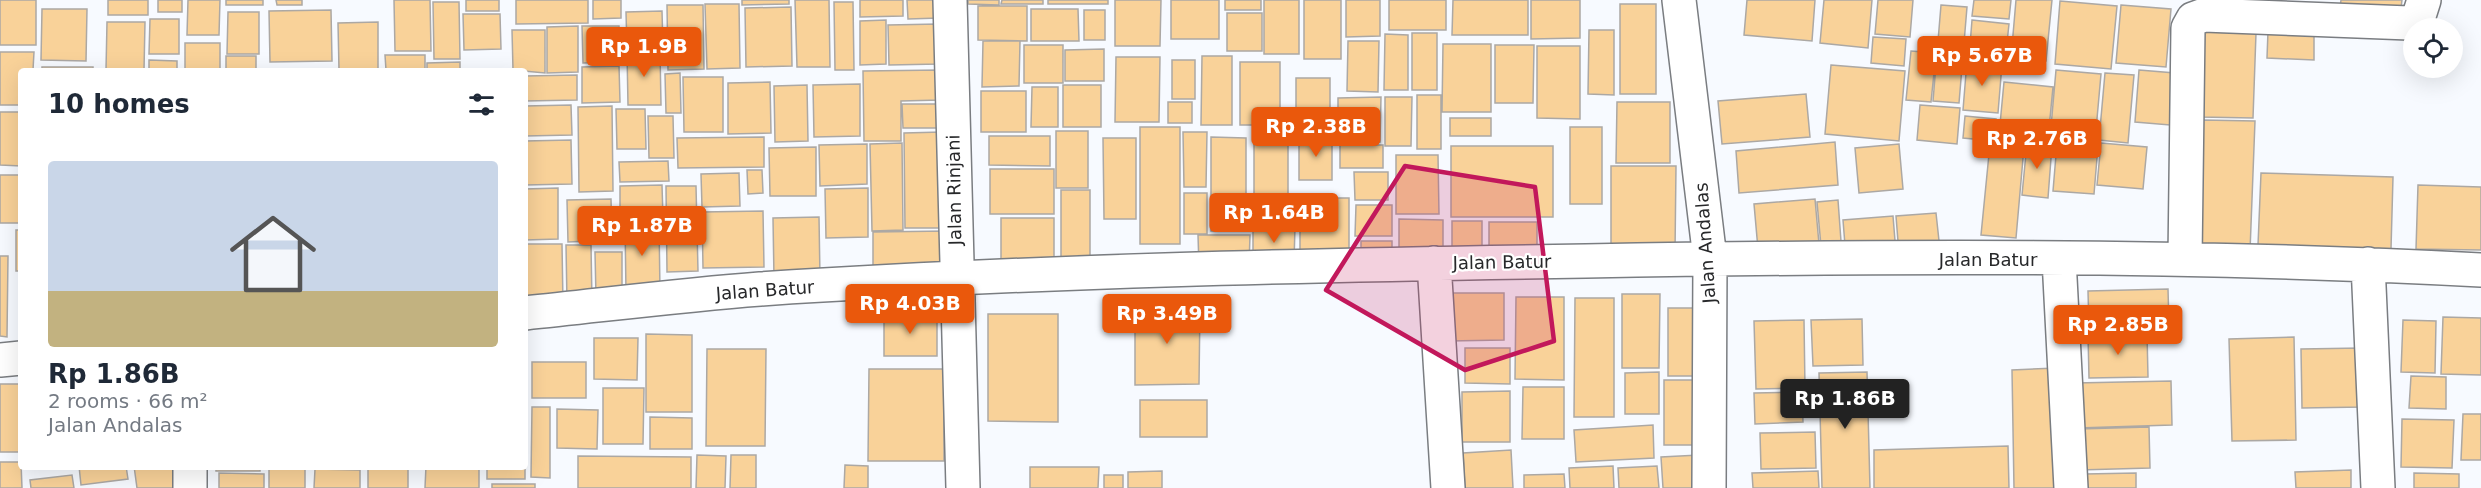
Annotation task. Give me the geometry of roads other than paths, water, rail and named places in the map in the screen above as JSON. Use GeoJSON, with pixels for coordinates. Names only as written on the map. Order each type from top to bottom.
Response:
{"type":"FeatureCollection","features":[{"type":"Feature","properties":{"kind":"street","name":"Jalan Rinjani"},"geometry":{"type":"LineString","coordinates":[[950,0],[963,488]]}},
{"type":"Feature","properties":{"kind":"street","name":"Jalan Andalas"},"geometry":{"type":"LineString","coordinates":[[1679,0],[1710,259],[1708,488]]}},
{"type":"Feature","properties":{"kind":"street"},"geometry":{"type":"LineString","coordinates":[[2185,258],[2189,23],[2198,15],[2409,23],[2418,19],[2424,0]]}},
{"type":"Feature","properties":{"kind":"street","name":"Jalan Batur"},"geometry":{"type":"LineString","coordinates":[[528,313],[754,290],[956,278],[1434,263],[1710,259],[2185,258],[2481,270]]}},
{"type":"Feature","properties":{"kind":"street"},"geometry":{"type":"LineString","coordinates":[[2060,259],[2071,488]]}},
{"type":"Feature","properties":{"kind":"street"},"geometry":{"type":"LineString","coordinates":[[1434,263],[1448,488]]}},
{"type":"Feature","properties":{"kind":"street"},"geometry":{"type":"LineString","coordinates":[[2368,264],[2378,488]]}},
{"type":"Feature","properties":{"kind":"street"},"geometry":{"type":"LineString","coordinates":[[0,360],[18,358]]}},
{"type":"Feature","properties":{"kind":"street"},"geometry":{"type":"LineString","coordinates":[[190,470],[190,488]]}}]}
